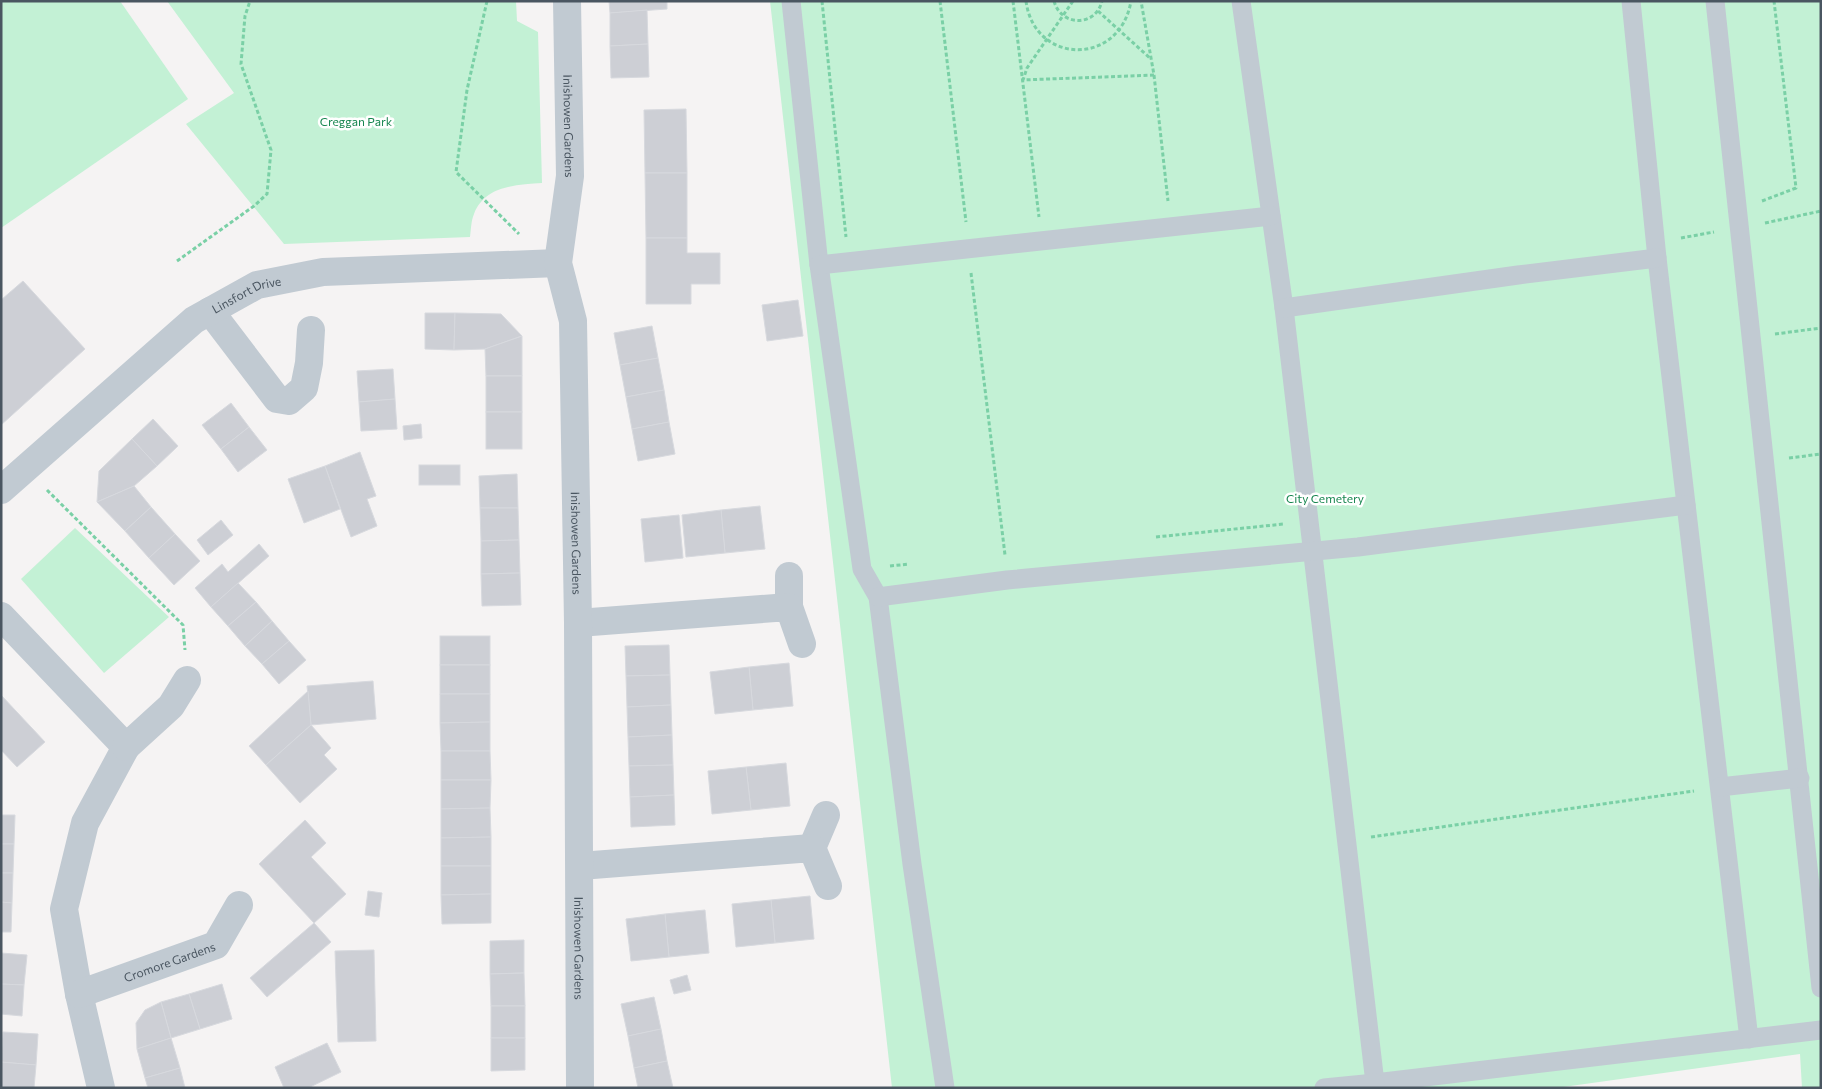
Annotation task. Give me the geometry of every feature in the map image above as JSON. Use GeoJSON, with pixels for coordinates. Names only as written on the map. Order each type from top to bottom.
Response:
{"type":"FeatureCollection","features":[{"type":"Feature","properties":{"kind":"street","name":"Inishowen Gardens"},"geometry":{"type":"LineString","coordinates":[[567,1],[570,176],[558,264],[574,321],[580,866],[580,1088]]}},
{"type":"Feature","properties":{"kind":"street","name":"Linsfort Drive"},"geometry":{"type":"LineString","coordinates":[[1,490],[194,320],[257,285],[323,272],[558,264]]}},
{"type":"Feature","properties":{"kind":"street"},"geometry":{"type":"LineString","coordinates":[[210,311],[277,399],[289,401],[304,388],[309,363],[311,330]]}},
{"type":"Feature","properties":{"kind":"street"},"geometry":{"type":"LineString","coordinates":[[789,576],[789,607],[802,644]]}},
{"type":"Feature","properties":{"kind":"street"},"geometry":{"type":"LineString","coordinates":[[578,622],[789,607]]}},
{"type":"Feature","properties":{"kind":"street"},"geometry":{"type":"LineString","coordinates":[[1,616],[126,747]]}},
{"type":"Feature","properties":{"kind":"street"},"geometry":{"type":"LineString","coordinates":[[101,1088],[79,994],[64,908],[85,823],[126,747],[171,706],[187,680]]}},
{"type":"Feature","properties":{"kind":"street"},"geometry":{"type":"LineString","coordinates":[[826,815],[812,848],[828,886]]}},
{"type":"Feature","properties":{"kind":"street"},"geometry":{"type":"LineString","coordinates":[[580,866],[812,848]]}},
{"type":"Feature","properties":{"kind":"street","name":"Cromore Gardens"},"geometry":{"type":"LineString","coordinates":[[79,994],[216,944],[239,905]]}},
{"type":"Feature","properties":{"kind":"lane"},"geometry":{"type":"LineString","coordinates":[[791,1],[819,265],[862,569],[878,597],[911,854],[945,1088]]}},
{"type":"Feature","properties":{"kind":"lane"},"geometry":{"type":"LineString","coordinates":[[1241,1],[1284,308],[1375,1083]]}},
{"type":"Feature","properties":{"kind":"lane"},"geometry":{"type":"LineString","coordinates":[[1631,1],[1686,505],[1749,1038]]}},
{"type":"Feature","properties":{"kind":"lane"},"geometry":{"type":"LineString","coordinates":[[1715,1],[1766,461],[1821,988]]}},
{"type":"Feature","properties":{"kind":"lane"},"geometry":{"type":"LineString","coordinates":[[819,265],[1271,216]]}},
{"type":"Feature","properties":{"kind":"lane"},"geometry":{"type":"LineString","coordinates":[[1284,308],[1518,275],[1658,258]]}},
{"type":"Feature","properties":{"kind":"lane"},"geometry":{"type":"LineString","coordinates":[[878,597],[1007,580],[1312,552],[1686,505]]}},
{"type":"Feature","properties":{"kind":"lane"},"geometry":{"type":"LineString","coordinates":[[1720,787],[1800,778]]}},
{"type":"Feature","properties":{"kind":"lane"},"geometry":{"type":"LineString","coordinates":[[1324,1088],[1821,1030]]}},
{"type":"Feature","properties":{"kind":"path"},"geometry":{"type":"LineString","coordinates":[[177,261],[254,206],[266,194],[271,150],[241,64],[244,16],[250,1]]}},
{"type":"Feature","properties":{"kind":"path"},"geometry":{"type":"LineString","coordinates":[[487,1],[467,90],[456,172],[518,234],[558,264]]}},
{"type":"Feature","properties":{"kind":"path"},"geometry":{"type":"LineString","coordinates":[[822,1],[848,262]]}},
{"type":"Feature","properties":{"kind":"path"},"geometry":{"type":"LineString","coordinates":[[940,1],[1007,580]]}},
{"type":"Feature","properties":{"kind":"path"},"geometry":{"type":"LineString","coordinates":[[1013,1],[1042,242]]}},
{"type":"Feature","properties":{"kind":"path"},"geometry":{"type":"LineString","coordinates":[[1026,1],[1027,12],[1034,27],[1046,39],[1065,48],[1086,50],[1099,46],[1119,32],[1128,16],[1131,1]]}},
{"type":"Feature","properties":{"kind":"path"},"geometry":{"type":"LineString","coordinates":[[1054,1],[1063,16],[1078,21],[1092,17],[1098,11],[1102,1]]}},
{"type":"Feature","properties":{"kind":"path"},"geometry":{"type":"LineString","coordinates":[[1023,80],[1027,68],[1073,1]]}},
{"type":"Feature","properties":{"kind":"path"},"geometry":{"type":"LineString","coordinates":[[1141,1],[1154,75],[1171,227]]}},
{"type":"Feature","properties":{"kind":"path"},"geometry":{"type":"LineString","coordinates":[[1737,210],[1796,188],[1774,1]]}},
{"type":"Feature","properties":{"kind":"path"},"geometry":{"type":"LineString","coordinates":[[1098,11],[1152,60]]}},
{"type":"Feature","properties":{"kind":"path"},"geometry":{"type":"LineString","coordinates":[[1023,80],[1154,75]]}},
{"type":"Feature","properties":{"kind":"path"},"geometry":{"type":"LineString","coordinates":[[1752,337],[1821,328]]}},
{"type":"Feature","properties":{"kind":"path"},"geometry":{"type":"LineString","coordinates":[[1766,461],[1821,454]]}},
{"type":"Feature","properties":{"kind":"path"},"geometry":{"type":"LineString","coordinates":[[24,468],[183,625],[187,680]]}},
{"type":"Feature","properties":{"kind":"path"},"geometry":{"type":"LineString","coordinates":[[1346,840],[1720,787]]}},
{"type":"Feature","properties":{"kind":"green space"},"geometry":{"type":"Polygon","coordinates":[[[1,1],[120,1],[188,99],[1,228],[1,1]]]}},
{"type":"Feature","properties":{"kind":"green space","name":"Creggan Park"},"geometry":{"type":"Polygon","coordinates":[[[167,1],[516,1],[517,21],[538,32],[542,183],[503,188],[486,197],[479,204],[474,214],[470,237],[284,244],[186,124],[234,93],[167,1]]]}},
{"type":"Feature","properties":{"kind":"green space","name":"City Cemetery"},"geometry":{"type":"Polygon","coordinates":[[[770,1],[1821,1],[1821,1088],[1802,1088],[1800,1054],[1556,1088],[892,1088],[770,1]]]}},
{"type":"Feature","properties":{"kind":"green space"},"geometry":{"type":"Polygon","coordinates":[[[75,528],[169,617],[104,673],[21,579],[75,528]]]}},
{"type":"Feature","properties":{"kind":"building"},"geometry":{"type":"Polygon","coordinates":[[[609,1],[667,1],[667,9],[610,13],[609,1]]]}},
{"type":"Feature","properties":{"kind":"building"},"geometry":{"type":"Polygon","coordinates":[[[647,10],[648,44],[610,46],[610,13],[647,10]]]}},
{"type":"Feature","properties":{"kind":"building"},"geometry":{"type":"Polygon","coordinates":[[[648,44],[649,77],[611,78],[610,46],[648,44]]]}},
{"type":"Feature","properties":{"kind":"building"},"geometry":{"type":"Polygon","coordinates":[[[686,109],[687,173],[645,173],[644,110],[686,109]]]}},
{"type":"Feature","properties":{"kind":"building"},"geometry":{"type":"Polygon","coordinates":[[[645,173],[687,173],[687,238],[646,238],[645,173]]]}},
{"type":"Feature","properties":{"kind":"building"},"geometry":{"type":"Polygon","coordinates":[[[646,238],[687,238],[687,253],[720,253],[720,284],[691,284],[691,304],[646,304],[646,238]]]}},
{"type":"Feature","properties":{"kind":"building"},"geometry":{"type":"Polygon","coordinates":[[[23,281],[85,349],[1,425],[1,300],[23,281]]]}},
{"type":"Feature","properties":{"kind":"building"},"geometry":{"type":"Polygon","coordinates":[[[798,300],[803,336],[767,341],[762,305],[798,300]]]}},
{"type":"Feature","properties":{"kind":"building"},"geometry":{"type":"Polygon","coordinates":[[[425,313],[455,313],[454,350],[425,349],[425,313]]]}},
{"type":"Feature","properties":{"kind":"building"},"geometry":{"type":"Polygon","coordinates":[[[455,313],[501,314],[522,336],[485,349],[454,350],[455,313]]]}},
{"type":"Feature","properties":{"kind":"building"},"geometry":{"type":"Polygon","coordinates":[[[652,326],[658,358],[620,365],[614,333],[652,326]]]}},
{"type":"Feature","properties":{"kind":"building"},"geometry":{"type":"Polygon","coordinates":[[[522,336],[522,376],[486,376],[485,349],[522,336]]]}},
{"type":"Feature","properties":{"kind":"building"},"geometry":{"type":"Polygon","coordinates":[[[658,358],[664,390],[626,397],[620,365],[658,358]]]}},
{"type":"Feature","properties":{"kind":"building"},"geometry":{"type":"Polygon","coordinates":[[[393,369],[395,399],[359,402],[357,371],[393,369]]]}},
{"type":"Feature","properties":{"kind":"building"},"geometry":{"type":"Polygon","coordinates":[[[486,376],[522,376],[522,412],[486,412],[486,376]]]}},
{"type":"Feature","properties":{"kind":"building"},"geometry":{"type":"Polygon","coordinates":[[[664,390],[669,422],[632,429],[626,397],[664,390]]]}},
{"type":"Feature","properties":{"kind":"building"},"geometry":{"type":"Polygon","coordinates":[[[395,399],[397,429],[361,431],[359,402],[395,399]]]}},
{"type":"Feature","properties":{"kind":"building"},"geometry":{"type":"Polygon","coordinates":[[[231,403],[249,427],[221,449],[202,425],[231,403]]]}},
{"type":"Feature","properties":{"kind":"building"},"geometry":{"type":"Polygon","coordinates":[[[486,412],[522,412],[522,449],[486,449],[486,412]]]}},
{"type":"Feature","properties":{"kind":"building"},"geometry":{"type":"Polygon","coordinates":[[[153,419],[178,446],[157,466],[132,439],[153,419]]]}},
{"type":"Feature","properties":{"kind":"building"},"geometry":{"type":"Polygon","coordinates":[[[669,422],[675,454],[638,461],[632,429],[669,422]]]}},
{"type":"Feature","properties":{"kind":"building"},"geometry":{"type":"Polygon","coordinates":[[[421,424],[422,438],[404,440],[403,426],[421,424]]]}},
{"type":"Feature","properties":{"kind":"building"},"geometry":{"type":"Polygon","coordinates":[[[249,427],[267,450],[238,472],[221,449],[249,427]]]}},
{"type":"Feature","properties":{"kind":"building"},"geometry":{"type":"Polygon","coordinates":[[[132,439],[157,466],[134,486],[97,502],[99,471],[132,439]]]}},
{"type":"Feature","properties":{"kind":"building"},"geometry":{"type":"Polygon","coordinates":[[[360,452],[376,496],[367,499],[377,526],[351,537],[325,466],[360,452]]]}},
{"type":"Feature","properties":{"kind":"building"},"geometry":{"type":"Polygon","coordinates":[[[419,465],[460,465],[460,485],[419,485],[419,465]]]}},
{"type":"Feature","properties":{"kind":"building"},"geometry":{"type":"Polygon","coordinates":[[[325,466],[340,509],[304,523],[288,479],[325,466]]]}},
{"type":"Feature","properties":{"kind":"building"},"geometry":{"type":"Polygon","coordinates":[[[517,474],[518,508],[480,508],[479,476],[517,474]]]}},
{"type":"Feature","properties":{"kind":"building"},"geometry":{"type":"Polygon","coordinates":[[[134,486],[151,507],[125,531],[97,502],[134,486]]]}},
{"type":"Feature","properties":{"kind":"building"},"geometry":{"type":"Polygon","coordinates":[[[760,506],[765,549],[725,553],[721,510],[760,506]]]}},
{"type":"Feature","properties":{"kind":"building"},"geometry":{"type":"Polygon","coordinates":[[[151,507],[175,534],[149,558],[125,531],[151,507]]]}},
{"type":"Feature","properties":{"kind":"building"},"geometry":{"type":"Polygon","coordinates":[[[480,508],[518,508],[519,540],[481,541],[480,508]]]}},
{"type":"Feature","properties":{"kind":"building"},"geometry":{"type":"Polygon","coordinates":[[[721,510],[725,553],[686,557],[682,515],[721,510]]]}},
{"type":"Feature","properties":{"kind":"building"},"geometry":{"type":"Polygon","coordinates":[[[679,515],[683,558],[645,562],[641,519],[679,515]]]}},
{"type":"Feature","properties":{"kind":"building"},"geometry":{"type":"Polygon","coordinates":[[[221,520],[233,535],[208,555],[197,540],[221,520]]]}},
{"type":"Feature","properties":{"kind":"building"},"geometry":{"type":"Polygon","coordinates":[[[175,534],[200,561],[174,585],[149,558],[175,534]]]}},
{"type":"Feature","properties":{"kind":"building"},"geometry":{"type":"Polygon","coordinates":[[[519,540],[520,573],[481,574],[481,541],[519,540]]]}},
{"type":"Feature","properties":{"kind":"building"},"geometry":{"type":"Polygon","coordinates":[[[259,544],[269,556],[211,607],[195,588],[222,564],[228,572],[259,544]]]}},
{"type":"Feature","properties":{"kind":"building"},"geometry":{"type":"Polygon","coordinates":[[[520,573],[521,605],[482,606],[481,574],[520,573]]]}},
{"type":"Feature","properties":{"kind":"building"},"geometry":{"type":"Polygon","coordinates":[[[238,583],[256,602],[228,626],[211,607],[238,583]]]}},
{"type":"Feature","properties":{"kind":"building"},"geometry":{"type":"Polygon","coordinates":[[[256,602],[272,621],[245,646],[228,626],[256,602]]]}},
{"type":"Feature","properties":{"kind":"building"},"geometry":{"type":"Polygon","coordinates":[[[272,621],[289,641],[262,664],[245,646],[272,621]]]}},
{"type":"Feature","properties":{"kind":"building"},"geometry":{"type":"Polygon","coordinates":[[[440,636],[490,636],[490,665],[440,665],[440,636]]]}},
{"type":"Feature","properties":{"kind":"building"},"geometry":{"type":"Polygon","coordinates":[[[289,641],[306,660],[279,684],[262,664],[289,641]]]}},
{"type":"Feature","properties":{"kind":"building"},"geometry":{"type":"Polygon","coordinates":[[[669,645],[670,675],[626,676],[625,646],[669,645]]]}},
{"type":"Feature","properties":{"kind":"building"},"geometry":{"type":"Polygon","coordinates":[[[789,663],[793,706],[753,710],[749,667],[789,663]]]}},
{"type":"Feature","properties":{"kind":"building"},"geometry":{"type":"Polygon","coordinates":[[[440,665],[490,665],[490,694],[440,694],[440,665]]]}},
{"type":"Feature","properties":{"kind":"building"},"geometry":{"type":"Polygon","coordinates":[[[749,667],[753,710],[715,714],[710,672],[749,667]]]}},
{"type":"Feature","properties":{"kind":"building"},"geometry":{"type":"Polygon","coordinates":[[[670,675],[671,705],[627,707],[626,676],[670,675]]]}},
{"type":"Feature","properties":{"kind":"building"},"geometry":{"type":"Polygon","coordinates":[[[373,681],[376,719],[311,725],[307,686],[373,681]]]}},
{"type":"Feature","properties":{"kind":"building"},"geometry":{"type":"Polygon","coordinates":[[[308,691],[311,725],[266,765],[249,746],[308,691]]]}},
{"type":"Feature","properties":{"kind":"building"},"geometry":{"type":"Polygon","coordinates":[[[440,694],[490,694],[490,722],[440,723],[440,694]]]}},
{"type":"Feature","properties":{"kind":"building"},"geometry":{"type":"Polygon","coordinates":[[[1,695],[45,742],[17,767],[1,750],[1,695]]]}},
{"type":"Feature","properties":{"kind":"building"},"geometry":{"type":"Polygon","coordinates":[[[671,705],[672,735],[628,737],[627,707],[671,705]]]}},
{"type":"Feature","properties":{"kind":"building"},"geometry":{"type":"Polygon","coordinates":[[[490,722],[490,751],[441,751],[440,723],[490,722]]]}},
{"type":"Feature","properties":{"kind":"building"},"geometry":{"type":"Polygon","coordinates":[[[311,725],[331,748],[324,755],[337,769],[300,803],[266,765],[311,725]]]}},
{"type":"Feature","properties":{"kind":"building"},"geometry":{"type":"Polygon","coordinates":[[[672,735],[673,765],[629,766],[628,737],[672,735]]]}},
{"type":"Feature","properties":{"kind":"building"},"geometry":{"type":"Polygon","coordinates":[[[441,751],[490,751],[491,780],[441,780],[441,751]]]}},
{"type":"Feature","properties":{"kind":"building"},"geometry":{"type":"Polygon","coordinates":[[[786,763],[790,806],[751,810],[746,767],[786,763]]]}},
{"type":"Feature","properties":{"kind":"building"},"geometry":{"type":"Polygon","coordinates":[[[673,765],[674,795],[630,797],[629,766],[673,765]]]}},
{"type":"Feature","properties":{"kind":"building"},"geometry":{"type":"Polygon","coordinates":[[[746,767],[751,810],[712,814],[708,771],[746,767]]]}},
{"type":"Feature","properties":{"kind":"building"},"geometry":{"type":"Polygon","coordinates":[[[441,780],[491,780],[490,808],[441,809],[441,780]]]}},
{"type":"Feature","properties":{"kind":"building"},"geometry":{"type":"Polygon","coordinates":[[[674,795],[675,825],[631,827],[630,797],[674,795]]]}},
{"type":"Feature","properties":{"kind":"building"},"geometry":{"type":"Polygon","coordinates":[[[490,808],[491,837],[441,838],[441,809],[490,808]]]}},
{"type":"Feature","properties":{"kind":"building"},"geometry":{"type":"Polygon","coordinates":[[[1,815],[15,815],[14,844],[1,844],[1,815]]]}},
{"type":"Feature","properties":{"kind":"building"},"geometry":{"type":"Polygon","coordinates":[[[305,820],[326,843],[311,857],[346,894],[314,923],[259,864],[305,820]]]}},
{"type":"Feature","properties":{"kind":"building"},"geometry":{"type":"Polygon","coordinates":[[[491,837],[491,866],[441,866],[441,838],[491,837]]]}},
{"type":"Feature","properties":{"kind":"building"},"geometry":{"type":"Polygon","coordinates":[[[1,844],[14,844],[13,873],[1,873],[1,844]]]}},
{"type":"Feature","properties":{"kind":"building"},"geometry":{"type":"Polygon","coordinates":[[[441,866],[491,866],[491,894],[441,895],[441,866]]]}},
{"type":"Feature","properties":{"kind":"building"},"geometry":{"type":"Polygon","coordinates":[[[1,873],[13,873],[12,903],[1,902],[1,873]]]}},
{"type":"Feature","properties":{"kind":"building"},"geometry":{"type":"Polygon","coordinates":[[[368,891],[382,893],[379,917],[365,915],[368,891]]]}},
{"type":"Feature","properties":{"kind":"building"},"geometry":{"type":"Polygon","coordinates":[[[491,894],[491,923],[442,924],[441,895],[491,894]]]}},
{"type":"Feature","properties":{"kind":"building"},"geometry":{"type":"Polygon","coordinates":[[[810,896],[814,939],[775,943],[771,900],[810,896]]]}},
{"type":"Feature","properties":{"kind":"building"},"geometry":{"type":"Polygon","coordinates":[[[771,900],[775,943],[736,947],[732,904],[771,900]]]}},
{"type":"Feature","properties":{"kind":"building"},"geometry":{"type":"Polygon","coordinates":[[[1,902],[12,903],[11,932],[1,932],[1,902]]]}},
{"type":"Feature","properties":{"kind":"building"},"geometry":{"type":"Polygon","coordinates":[[[705,910],[709,953],[669,957],[665,914],[705,910]]]}},
{"type":"Feature","properties":{"kind":"building"},"geometry":{"type":"Polygon","coordinates":[[[665,914],[669,957],[631,961],[626,919],[665,914]]]}},
{"type":"Feature","properties":{"kind":"building"},"geometry":{"type":"Polygon","coordinates":[[[314,923],[331,942],[267,997],[250,978],[314,923]]]}},
{"type":"Feature","properties":{"kind":"building"},"geometry":{"type":"Polygon","coordinates":[[[524,940],[524,973],[490,974],[490,941],[524,940]]]}},
{"type":"Feature","properties":{"kind":"building"},"geometry":{"type":"Polygon","coordinates":[[[374,950],[376,1041],[338,1042],[335,951],[374,950]]]}},
{"type":"Feature","properties":{"kind":"building"},"geometry":{"type":"Polygon","coordinates":[[[1,953],[27,955],[24,985],[1,984],[1,953]]]}},
{"type":"Feature","properties":{"kind":"building"},"geometry":{"type":"Polygon","coordinates":[[[524,973],[525,1006],[491,1006],[490,974],[524,973]]]}},
{"type":"Feature","properties":{"kind":"building"},"geometry":{"type":"Polygon","coordinates":[[[687,975],[691,990],[674,994],[670,980],[687,975]]]}},
{"type":"Feature","properties":{"kind":"building"},"geometry":{"type":"Polygon","coordinates":[[[1,984],[24,985],[22,1016],[1,1014],[1,984]]]}},
{"type":"Feature","properties":{"kind":"building"},"geometry":{"type":"Polygon","coordinates":[[[222,984],[232,1019],[200,1029],[189,994],[222,984]]]}},
{"type":"Feature","properties":{"kind":"building"},"geometry":{"type":"Polygon","coordinates":[[[189,994],[200,1029],[171,1038],[161,1002],[189,994]]]}},
{"type":"Feature","properties":{"kind":"building"},"geometry":{"type":"Polygon","coordinates":[[[654,997],[661,1029],[628,1036],[621,1004],[654,997]]]}},
{"type":"Feature","properties":{"kind":"building"},"geometry":{"type":"Polygon","coordinates":[[[161,1002],[171,1038],[137,1049],[136,1023],[145,1010],[161,1002]]]}},
{"type":"Feature","properties":{"kind":"building"},"geometry":{"type":"Polygon","coordinates":[[[491,1006],[525,1006],[525,1038],[491,1038],[491,1006]]]}},
{"type":"Feature","properties":{"kind":"building"},"geometry":{"type":"Polygon","coordinates":[[[661,1029],[667,1061],[634,1068],[628,1036],[661,1029]]]}},
{"type":"Feature","properties":{"kind":"building"},"geometry":{"type":"Polygon","coordinates":[[[3,1032],[38,1034],[36,1065],[1,1062],[3,1032]]]}},
{"type":"Feature","properties":{"kind":"building"},"geometry":{"type":"Polygon","coordinates":[[[171,1038],[180,1068],[145,1078],[137,1049],[171,1038]]]}},
{"type":"Feature","properties":{"kind":"building"},"geometry":{"type":"Polygon","coordinates":[[[491,1038],[525,1038],[525,1070],[491,1071],[491,1038]]]}},
{"type":"Feature","properties":{"kind":"building"},"geometry":{"type":"Polygon","coordinates":[[[327,1043],[341,1072],[308,1088],[284,1088],[275,1067],[327,1043]]]}},
{"type":"Feature","properties":{"kind":"building"},"geometry":{"type":"Polygon","coordinates":[[[667,1061],[673,1088],[638,1088],[634,1068],[667,1061]]]}},
{"type":"Feature","properties":{"kind":"building"},"geometry":{"type":"Polygon","coordinates":[[[1,1062],[36,1065],[34,1088],[1,1088],[1,1062]]]}},
{"type":"Feature","properties":{"kind":"building"},"geometry":{"type":"Polygon","coordinates":[[[180,1068],[185,1088],[148,1088],[145,1078],[180,1068]]]}}]}
